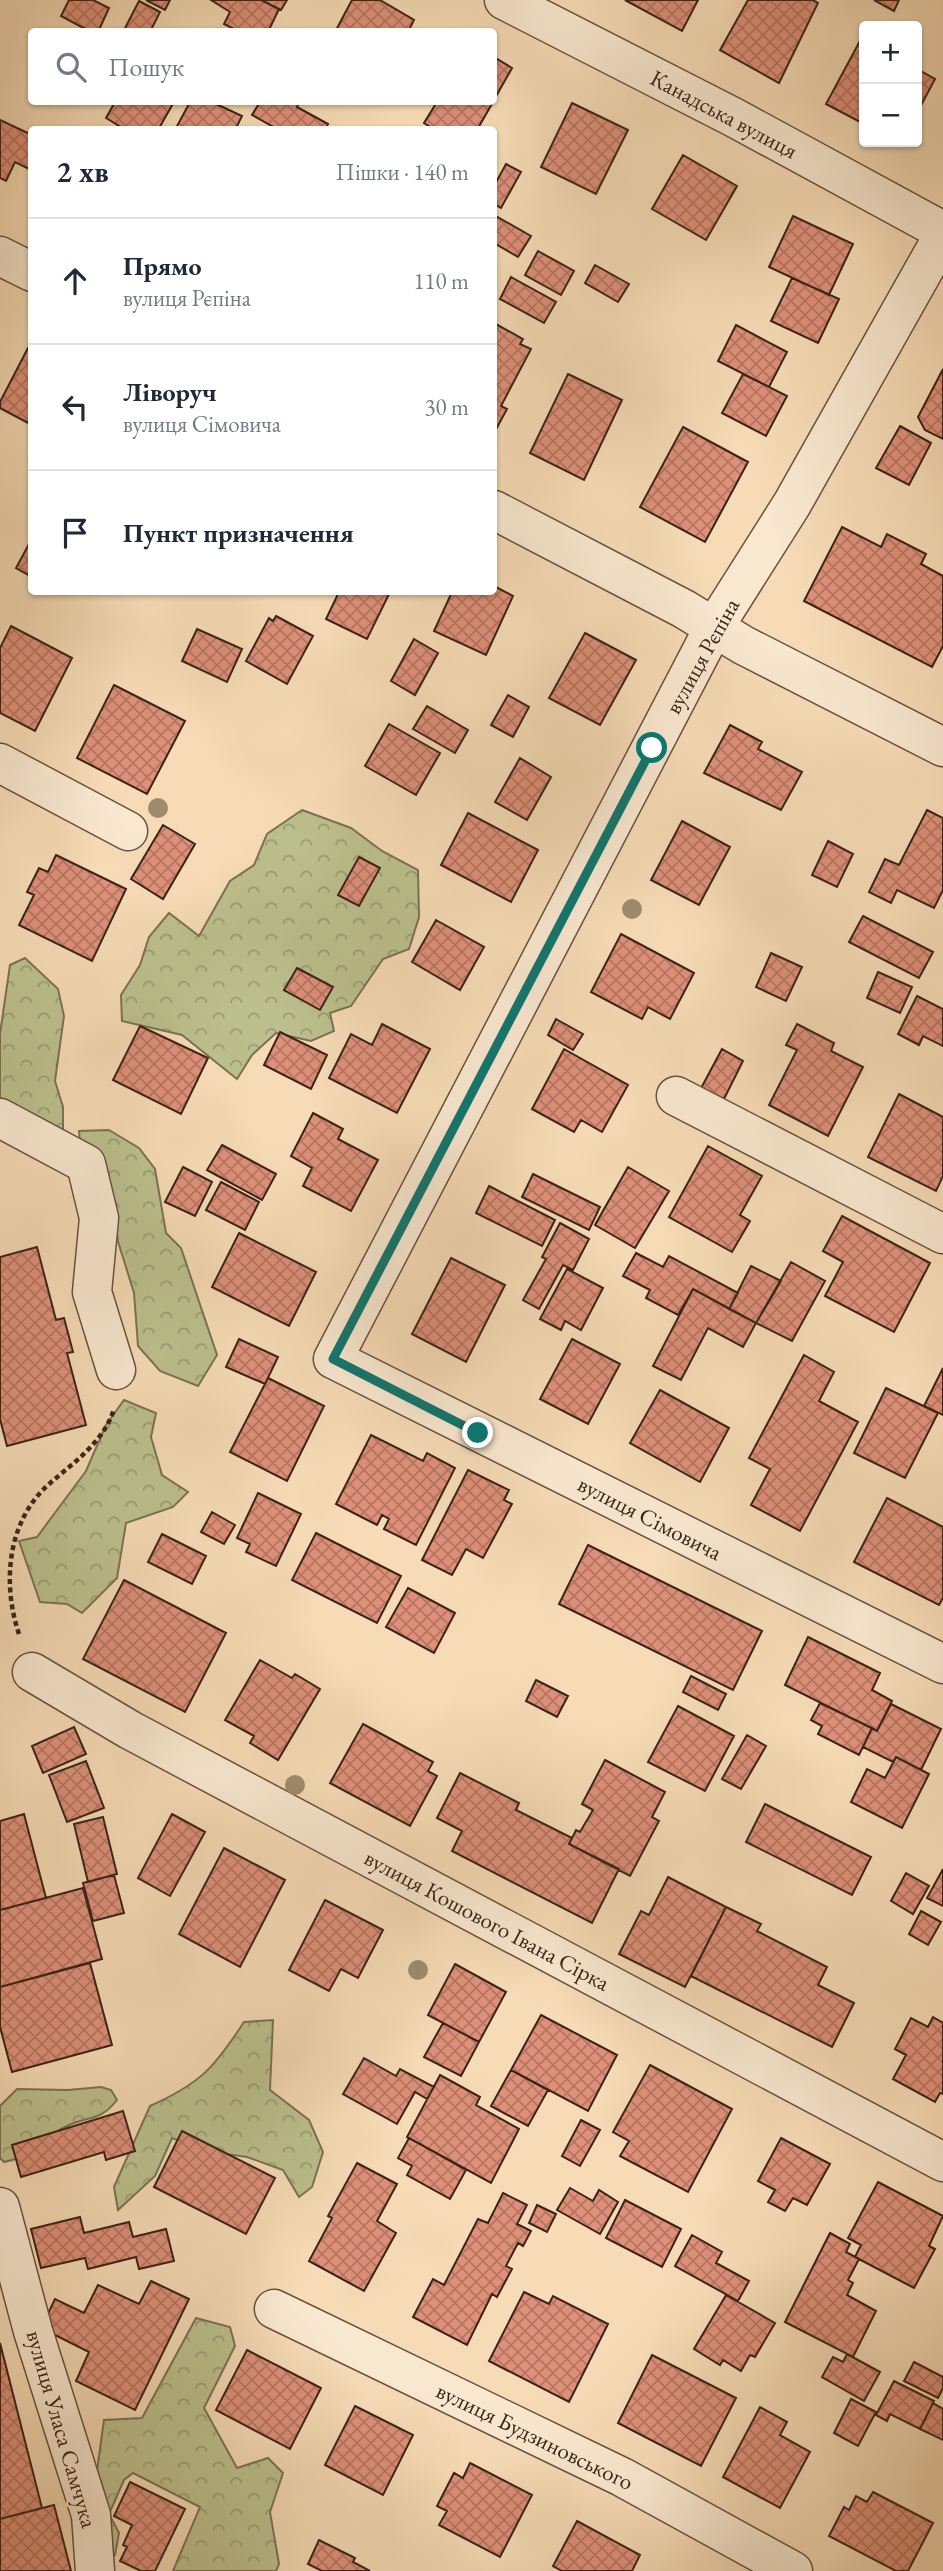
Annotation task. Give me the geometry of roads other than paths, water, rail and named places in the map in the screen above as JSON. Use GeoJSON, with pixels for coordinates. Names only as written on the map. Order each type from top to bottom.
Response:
{"type":"FeatureCollection","features":[{"type":"Feature","properties":{"kind":"street","name":"Канадська вулиця"},"geometry":{"type":"LineString","coordinates":[[504,0],[733,117],[943,230]]}},
{"type":"Feature","properties":{"kind":"street","name":"вулиця Рєпіна"},"geometry":{"type":"LineString","coordinates":[[356,1371],[333,1359],[713,629],[792,504],[943,236]]}},
{"type":"Feature","properties":{"kind":"street"},"geometry":{"type":"LineString","coordinates":[[0,256],[28,270]]}},
{"type":"Feature","properties":{"kind":"street"},"geometry":{"type":"LineString","coordinates":[[497,512],[684,609],[713,629],[943,747]]}},
{"type":"Feature","properties":{"kind":"street"},"geometry":{"type":"LineString","coordinates":[[0,763],[128,831]]}},
{"type":"Feature","properties":{"kind":"street"},"geometry":{"type":"LineString","coordinates":[[676,1096],[943,1234]]}},
{"type":"Feature","properties":{"kind":"street"},"geometry":{"type":"LineString","coordinates":[[0,1118],[86,1164],[99,1218],[92,1292],[116,1370]]}},
{"type":"Feature","properties":{"kind":"street","name":"вулиця Сімовича"},"geometry":{"type":"LineString","coordinates":[[356,1371],[943,1664]]}},
{"type":"Feature","properties":{"kind":"street","name":"вулиця Кошового Івана Сірка"},"geometry":{"type":"LineString","coordinates":[[33,1672],[130,1730],[943,2162]]}},
{"type":"Feature","properties":{"kind":"street","name":"вулиця Уласа Самчука"},"geometry":{"type":"LineString","coordinates":[[0,2207],[33,2331],[91,2515],[95,2571]]}},
{"type":"Feature","properties":{"kind":"street","name":"вулиця Будзиновського"},"geometry":{"type":"LineString","coordinates":[[274,2309],[622,2477],[793,2571]]}}]}
